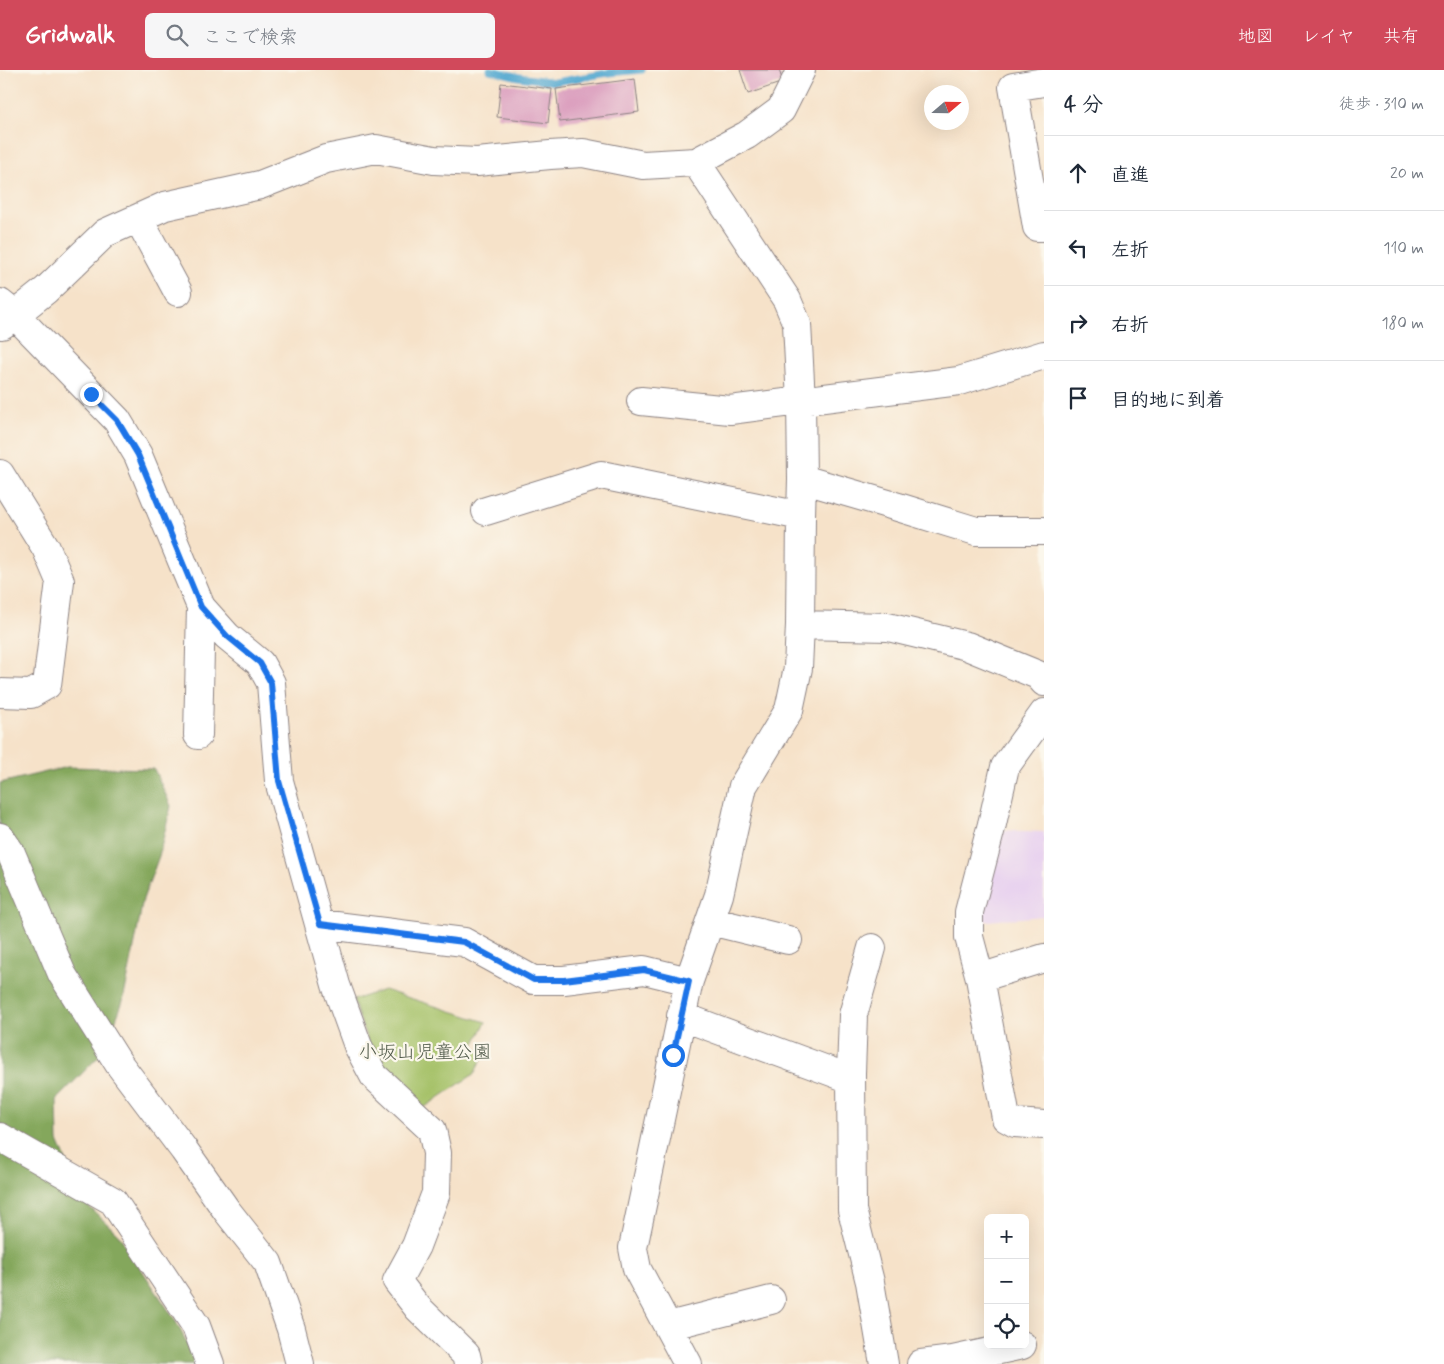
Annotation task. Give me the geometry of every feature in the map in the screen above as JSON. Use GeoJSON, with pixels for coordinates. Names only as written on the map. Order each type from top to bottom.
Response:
{"type":"FeatureCollection","features":[{"type":"Feature","properties":{"kind":"street"},"geometry":{"type":"LineString","coordinates":[[468,1364],[466,1356],[418,1308],[397,1281],[416,1246],[436,1193],[437,1153],[432,1130],[374,1076],[358,1046],[336,985],[279,781],[271,683],[260,663],[227,636],[201,607],[138,455],[117,420],[5,315],[46,290],[105,233],[165,206],[260,185],[326,159],[376,149],[434,160],[477,162],[583,154],[643,164],[696,162],[748,135],[782,110],[801,70]]}},
{"type":"Feature","properties":{"kind":"street"},"geometry":{"type":"LineString","coordinates":[[1044,82],[1013,87],[1037,227],[1044,226]]}},
{"type":"Feature","properties":{"kind":"street"},"geometry":{"type":"LineString","coordinates":[[688,1364],[637,1269],[633,1248],[689,981],[719,895],[744,786],[789,710],[798,668],[802,479],[801,401],[797,324],[787,300],[696,162]]}},
{"type":"Feature","properties":{"kind":"street"},"geometry":{"type":"LineString","coordinates":[[138,218],[178,292]]}},
{"type":"Feature","properties":{"kind":"street"},"geometry":{"type":"LineString","coordinates":[[641,401],[730,410],[959,381],[1044,354]]}},
{"type":"Feature","properties":{"kind":"street"},"geometry":{"type":"LineString","coordinates":[[0,474],[46,548],[60,581],[47,684],[31,694],[0,693]]}},
{"type":"Feature","properties":{"kind":"street"},"geometry":{"type":"LineString","coordinates":[[486,511],[601,474],[801,516]]}},
{"type":"Feature","properties":{"kind":"street"},"geometry":{"type":"LineString","coordinates":[[802,479],[898,506],[976,531],[1044,531]]}},
{"type":"Feature","properties":{"kind":"street"},"geometry":{"type":"LineString","coordinates":[[198,735],[201,607]]}},
{"type":"Feature","properties":{"kind":"street"},"geometry":{"type":"LineString","coordinates":[[800,625],[888,627],[967,646],[1038,675],[1044,682]]}},
{"type":"Feature","properties":{"kind":"street"},"geometry":{"type":"LineString","coordinates":[[1044,713],[1005,767],[969,912],[969,937],[980,978],[1006,1118],[1015,1123],[1044,1125]]}},
{"type":"Feature","properties":{"kind":"street"},"geometry":{"type":"LineString","coordinates":[[0,836],[12,853],[62,974],[119,1064],[227,1211],[268,1263],[291,1329],[300,1364]]}},
{"type":"Feature","properties":{"kind":"street"},"geometry":{"type":"LineString","coordinates":[[710,921],[788,940]]}},
{"type":"Feature","properties":{"kind":"street"},"geometry":{"type":"LineString","coordinates":[[320,924],[464,942],[534,980],[564,980],[644,970],[689,981]]}},
{"type":"Feature","properties":{"kind":"street"},"geometry":{"type":"LineString","coordinates":[[872,948],[853,1016],[851,1079],[852,1210],[870,1282],[884,1364]]}},
{"type":"Feature","properties":{"kind":"street"},"geometry":{"type":"LineString","coordinates":[[980,978],[1044,958]]}},
{"type":"Feature","properties":{"kind":"street"},"geometry":{"type":"LineString","coordinates":[[681,1016],[851,1079]]}},
{"type":"Feature","properties":{"kind":"street"},"geometry":{"type":"LineString","coordinates":[[0,1137],[113,1202],[196,1326],[210,1364]]}},
{"type":"Feature","properties":{"kind":"street"},"geometry":{"type":"LineString","coordinates":[[668,1326],[770,1300]]}},
{"type":"Feature","properties":{"kind":"street"},"geometry":{"type":"LineString","coordinates":[[1029,1344],[1044,1338]]}},
{"type":"Feature","properties":{"kind":"street"},"geometry":{"type":"LineString","coordinates":[[921,1364],[953,1360],[1005,1349]]}},
{"type":"Feature","properties":{"kind":"shaded area"},"geometry":{"type":"Polygon","coordinates":[[[1001,830],[1044,832],[1044,916],[977,922],[1001,830]]]}},
{"type":"Feature","properties":{"kind":"green space"},"geometry":{"type":"Polygon","coordinates":[[[67,767],[154,769],[171,806],[159,856],[143,899],[123,1001],[100,1055],[57,1099],[58,1141],[83,1201],[118,1234],[175,1320],[198,1364],[0,1364],[0,783],[67,767]]]}},
{"type":"Feature","properties":{"kind":"green space","name":"小坂山児童公園"},"geometry":{"type":"Polygon","coordinates":[[[384,990],[486,1022],[473,1047],[484,1055],[474,1074],[422,1109],[378,1071],[353,1000],[384,990]]]}},
{"type":"Feature","properties":{"kind":"building"},"geometry":{"type":"Polygon","coordinates":[[[740,70],[779,70],[783,82],[748,94],[740,70]]]}},
{"type":"Feature","properties":{"kind":"building"},"geometry":{"type":"Polygon","coordinates":[[[635,79],[639,112],[560,122],[556,89],[635,79]]]}},
{"type":"Feature","properties":{"kind":"building"},"geometry":{"type":"Polygon","coordinates":[[[501,83],[552,89],[548,123],[497,117],[501,83]]]}},
{"type":"Feature","properties":{"kind":"waterway"},"geometry":{"type":"LineString","coordinates":[[490,70],[519,77],[555,82],[608,73],[642,70]]}},
{"type":"Feature","properties":{"kind":"route"},"geometry":{"type":"LineString","coordinates":[[91,394],[117,420],[138,455],[201,607],[227,636],[260,663],[271,683],[279,781],[320,924],[464,942],[534,980],[564,980],[644,970],[689,981],[673,1055]]}}]}
